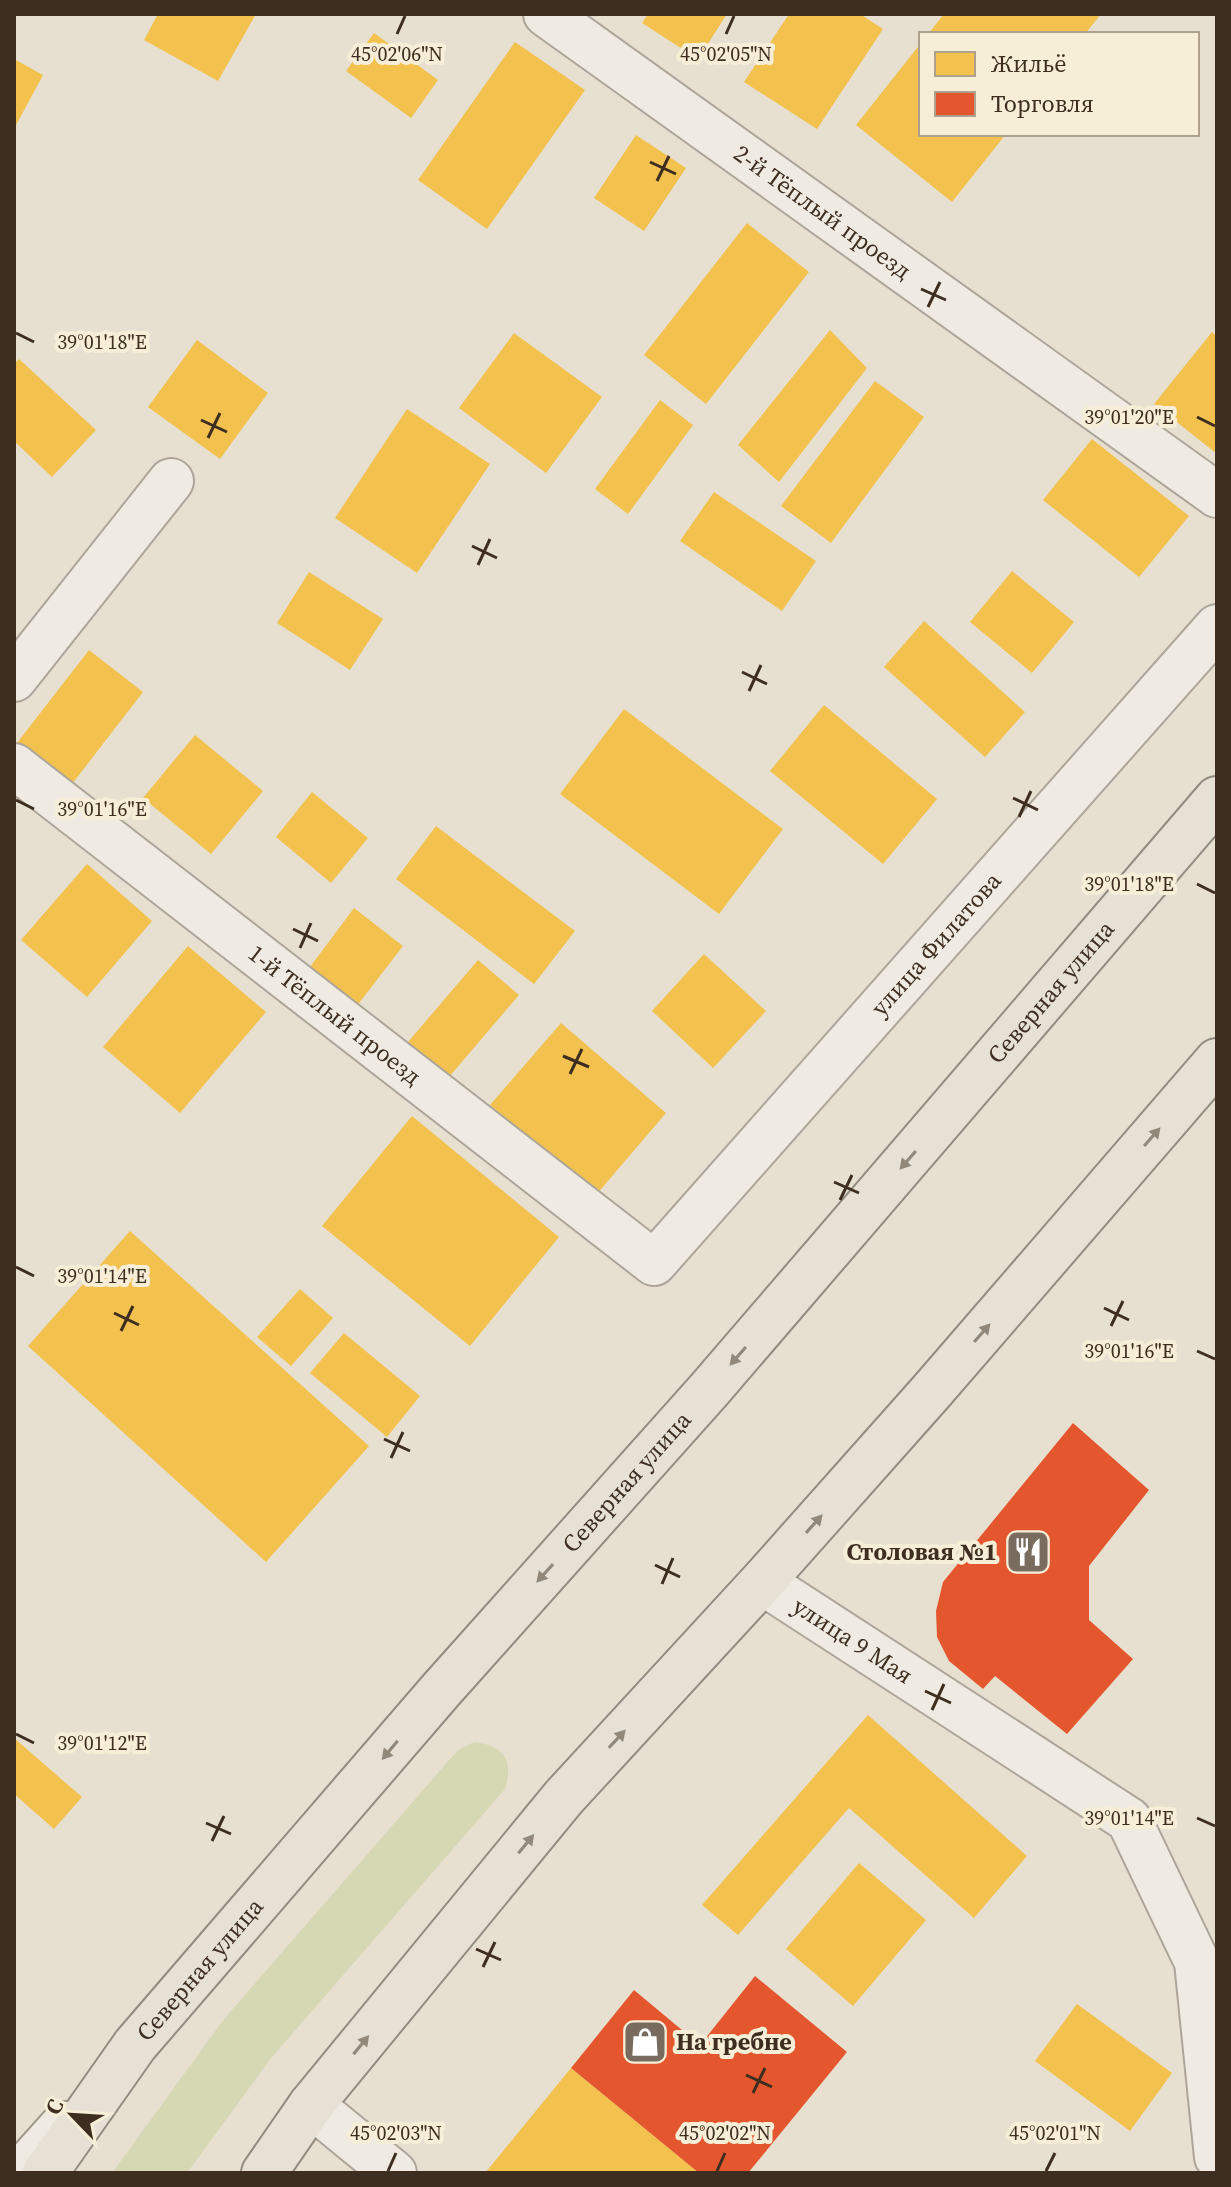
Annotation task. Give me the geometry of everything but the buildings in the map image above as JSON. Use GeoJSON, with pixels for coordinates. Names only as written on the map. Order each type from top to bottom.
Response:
{"type":"FeatureCollection","features":[{"type":"Feature","properties":{"kind":"main road","name":"Северная улица"},"geometry":{"type":"LineString","coordinates":[[45,2173],[135,2045],[441,1690],[709,1390],[1217,799]]}},
{"type":"Feature","properties":{"kind":"main road"},"geometry":{"type":"LineString","coordinates":[[264,2173],[311,2105],[564,1797],[931,1392],[1217,1061]]}},
{"type":"Feature","properties":{"kind":"street","name":"2-й Тёплый проезд"},"geometry":{"type":"LineString","coordinates":[[546,14],[1217,495]]}},
{"type":"Feature","properties":{"kind":"street"},"geometry":{"type":"LineString","coordinates":[[14,679],[171,481]]}},
{"type":"Feature","properties":{"kind":"street","name":"улица Филатова"},"geometry":{"type":"LineString","coordinates":[[654,1263],[1217,627]]}},
{"type":"Feature","properties":{"kind":"street","name":"1-й Тёплый проезд"},"geometry":{"type":"LineString","coordinates":[[14,766],[654,1263]]}},
{"type":"Feature","properties":{"kind":"street","name":"улица 9 Мая"},"geometry":{"type":"LineString","coordinates":[[762,1582],[1129,1820],[1197,1962],[1217,2157]]}},
{"type":"Feature","properties":{"kind":"street"},"geometry":{"type":"LineString","coordinates":[[20,2173],[135,2045]]}},
{"type":"Feature","properties":{"kind":"street"},"geometry":{"type":"LineString","coordinates":[[311,2105],[394,2173]]}},
{"type":"Feature","properties":{"kind":"green space"},"geometry":{"type":"Polygon","coordinates":[[[474,1742],[493,1747],[504,1756],[508,1770],[505,1789],[272,2057],[187,2173],[112,2173],[224,2019],[458,1750],[474,1742]]]}},
{"type":"Feature","properties":{"kind":"place","name":"Столовая №1"},"geometry":{"type":"Point","coordinates":[1028,1552]}},
{"type":"Feature","properties":{"kind":"place","name":"На гребне"},"geometry":{"type":"Point","coordinates":[645,2042]}}]}
